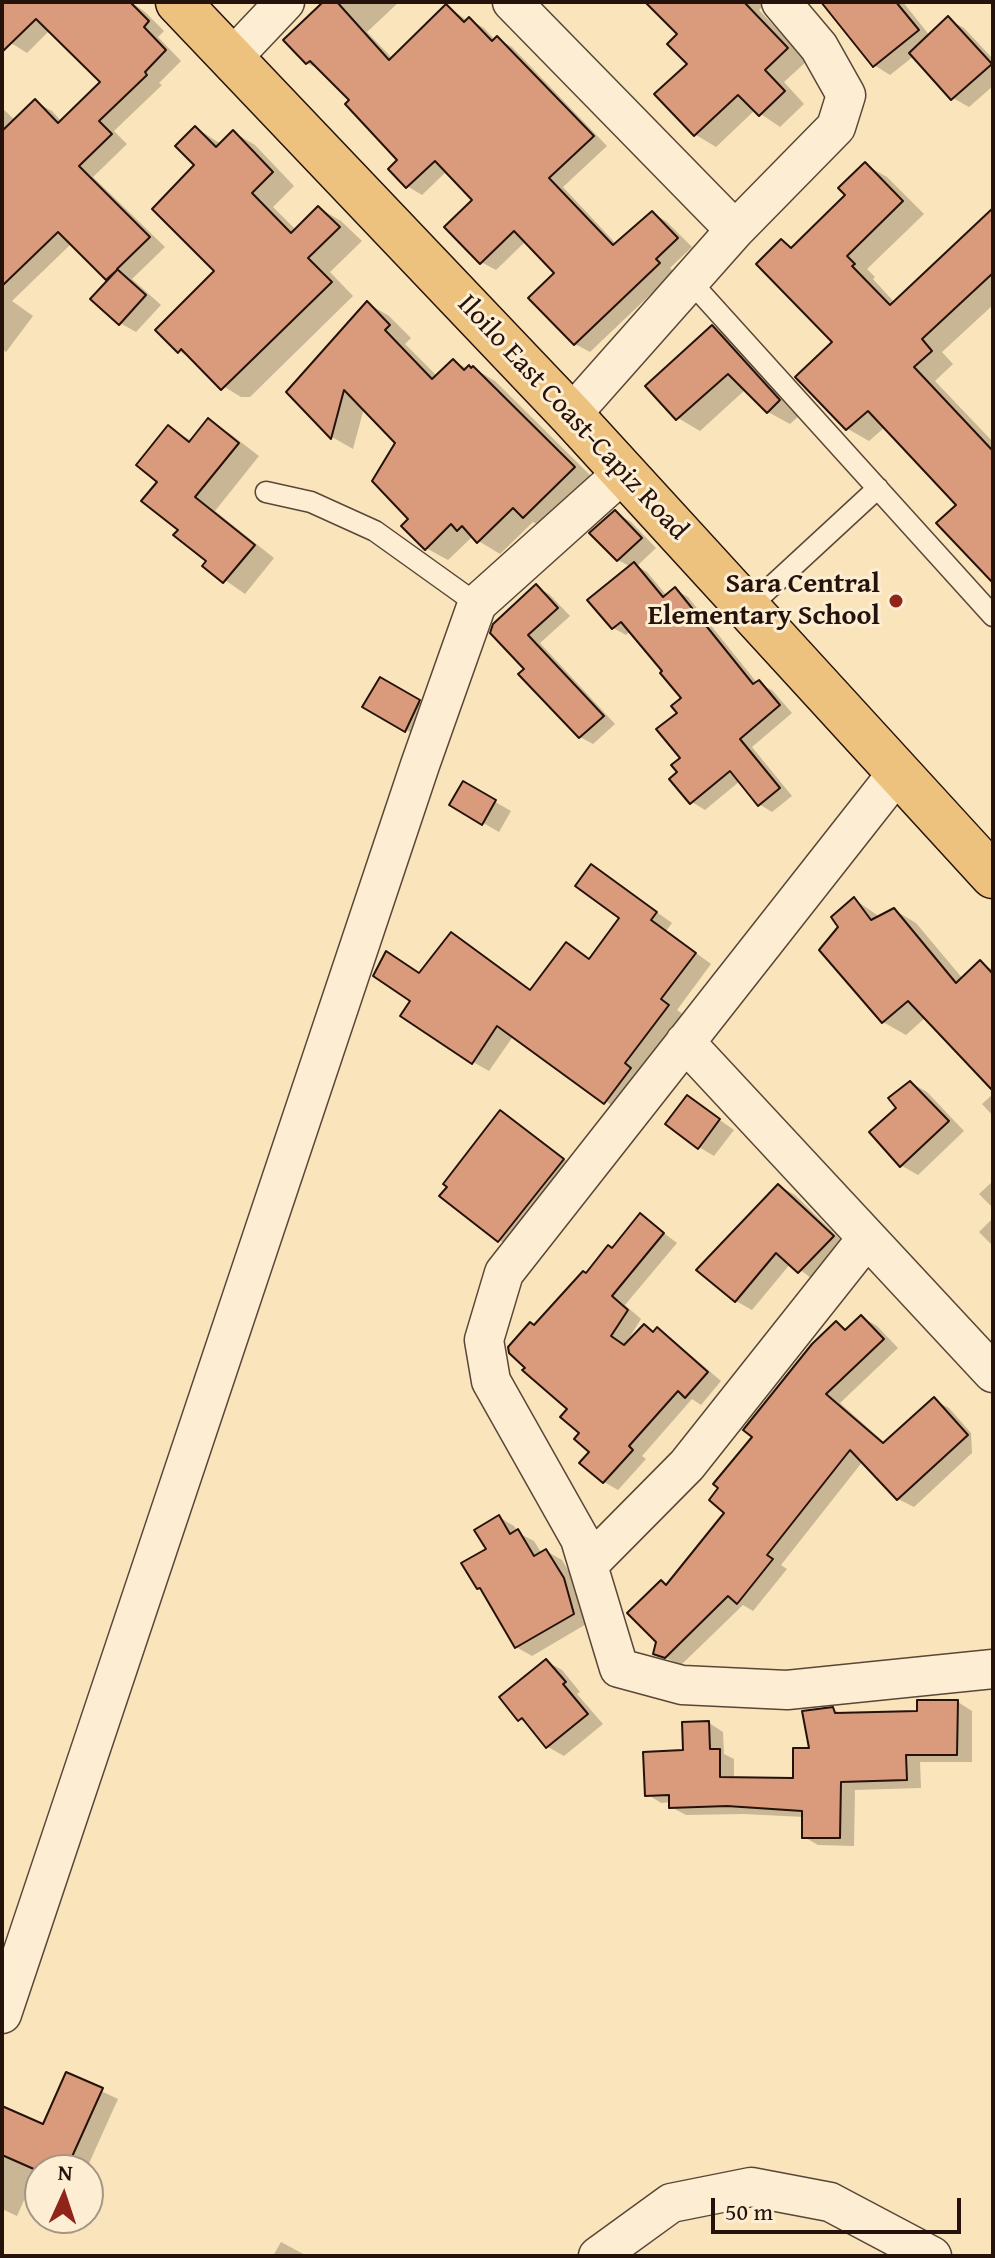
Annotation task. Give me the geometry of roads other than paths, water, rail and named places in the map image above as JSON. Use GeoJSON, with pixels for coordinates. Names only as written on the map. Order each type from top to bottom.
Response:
{"type":"FeatureCollection","features":[{"type":"Feature","properties":{"kind":"main road","name":"Iloilo East Coast-Capiz Road"},"geometry":{"type":"LineString","coordinates":[[178,2],[571,415],[993,876]]}},
{"type":"Feature","properties":{"kind":"street"},"geometry":{"type":"LineString","coordinates":[[232,58],[285,2]]}},
{"type":"Feature","properties":{"kind":"street"},"geometry":{"type":"LineString","coordinates":[[512,2],[735,230]]}},
{"type":"Feature","properties":{"kind":"street"},"geometry":{"type":"LineString","coordinates":[[571,415],[735,230],[836,127],[846,95],[819,47],[781,2]]}},
{"type":"Feature","properties":{"kind":"street"},"geometry":{"type":"LineString","coordinates":[[2,2014],[415,780],[477,604],[624,472]]}},
{"type":"Feature","properties":{"kind":"street"},"geometry":{"type":"LineString","coordinates":[[898,772],[504,1273],[484,1340],[491,1381],[580,1539],[619,1668],[682,1685],[787,1690],[993,1669]]}},
{"type":"Feature","properties":{"kind":"street"},"geometry":{"type":"LineString","coordinates":[[685,1042],[993,1373]]}},
{"type":"Feature","properties":{"kind":"street"},"geometry":{"type":"LineString","coordinates":[[588,1565],[687,1465],[867,1238]]}},
{"type":"Feature","properties":{"kind":"street"},"geometry":{"type":"LineString","coordinates":[[598,2256],[671,2203],[751,2187],[830,2202],[932,2256]]}},
{"type":"Feature","properties":{"kind":"lane"},"geometry":{"type":"LineString","coordinates":[[690,281],[993,616]]}},
{"type":"Feature","properties":{"kind":"lane"},"geometry":{"type":"LineString","coordinates":[[748,608],[878,488]]}},
{"type":"Feature","properties":{"kind":"lane"},"geometry":{"type":"LineString","coordinates":[[266,492],[311,502],[375,531],[477,604]]}},
{"type":"Feature","properties":{"kind":"place","name":"Sara Central Elementary School"},"geometry":{"type":"Point","coordinates":[896,601]}}]}
